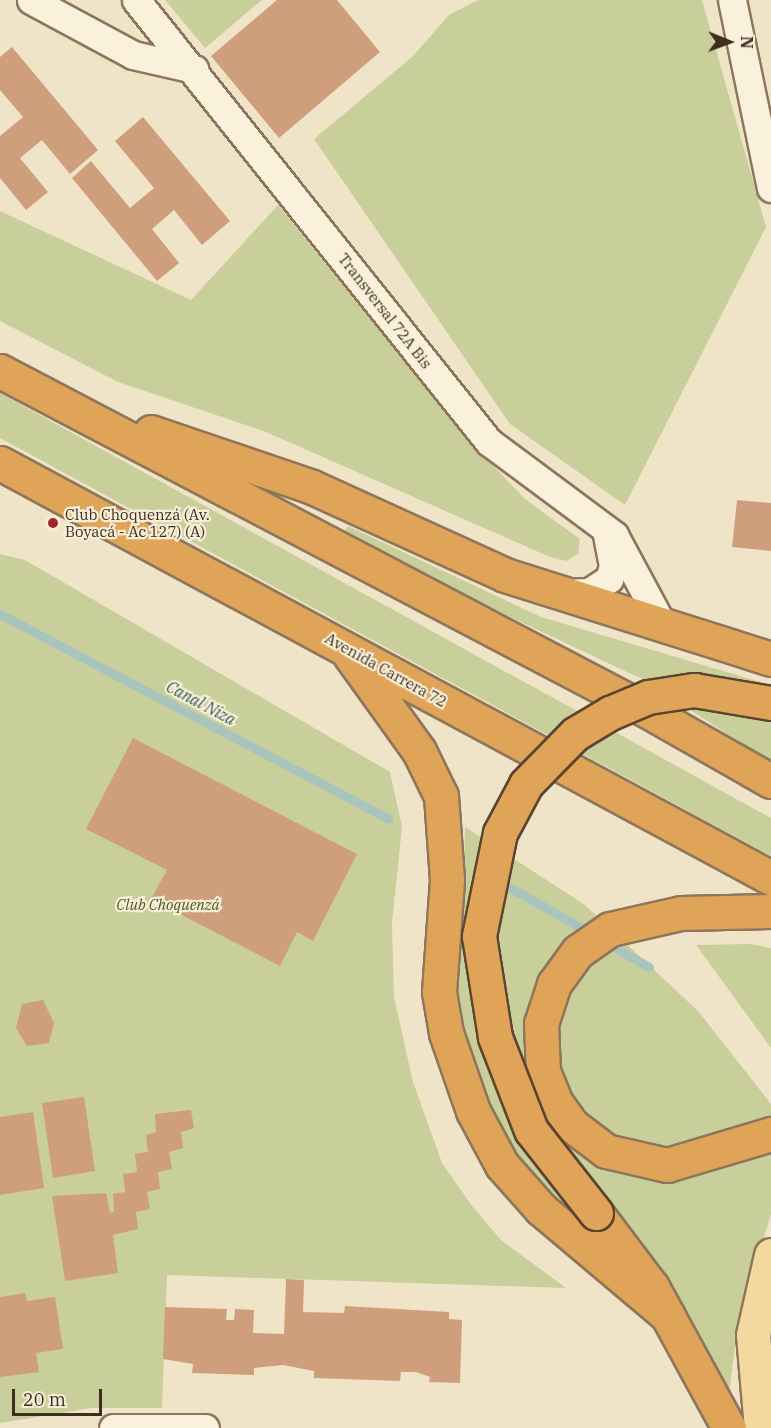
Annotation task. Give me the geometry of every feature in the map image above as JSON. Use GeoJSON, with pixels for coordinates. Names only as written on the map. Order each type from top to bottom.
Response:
{"type":"FeatureCollection","features":[{"type":"Feature","properties":{"kind":"highway"},"geometry":{"type":"LineString","coordinates":[[0,370],[644,709],[771,782]]}},
{"type":"Feature","properties":{"kind":"highway"},"geometry":{"type":"LineString","coordinates":[[59,402],[310,486],[558,593],[771,659]]}},
{"type":"Feature","properties":{"kind":"highway","name":"Avenida Carrera 72"},"geometry":{"type":"LineString","coordinates":[[0,463],[344,646],[771,878]]}},
{"type":"Feature","properties":{"kind":"highway"},"geometry":{"type":"LineString","coordinates":[[344,646],[419,751],[441,796],[447,880],[439,992],[446,1033],[473,1111],[502,1166],[541,1209],[668,1316]]}},
{"type":"Feature","properties":{"kind":"highway"},"geometry":{"type":"LineString","coordinates":[[729,1428],[668,1316],[596,1213],[531,1130],[495,1037],[479,936],[500,833],[526,784],[575,734],[610,713],[648,697],[694,690],[771,703]]}},
{"type":"Feature","properties":{"kind":"highway"},"geometry":{"type":"LineString","coordinates":[[771,911],[681,913],[610,929],[578,951],[554,984],[541,1024],[543,1071],[556,1103],[573,1126],[606,1151],[667,1165],[771,1134]]}},
{"type":"Feature","properties":{"kind":"main road"},"geometry":{"type":"LineString","coordinates":[[761,1428],[753,1335],[771,1255]]}},
{"type":"Feature","properties":{"kind":"street"},"geometry":{"type":"LineString","coordinates":[[31,0],[133,55],[194,69]]}},
{"type":"Feature","properties":{"kind":"street","name":"Transversal 72A Bis"},"geometry":{"type":"LineString","coordinates":[[136,0],[194,69],[489,442],[603,525],[622,547],[662,624]]}},
{"type":"Feature","properties":{"kind":"street"},"geometry":{"type":"LineString","coordinates":[[732,0],[771,188]]}},
{"type":"Feature","properties":{"kind":"street"},"geometry":{"type":"LineString","coordinates":[[558,593],[589,592],[609,579],[612,552],[603,525]]}},
{"type":"Feature","properties":{"kind":"street"},"geometry":{"type":"LineString","coordinates":[[113,1428],[205,1428]]}},
{"type":"Feature","properties":{"kind":"green space"},"geometry":{"type":"Polygon","coordinates":[[[165,0],[262,0],[205,48],[165,0]]]}},
{"type":"Feature","properties":{"kind":"green space"},"geometry":{"type":"Polygon","coordinates":[[[478,0],[702,0],[766,227],[625,505],[510,424],[314,139],[413,56],[449,15],[478,0]]]}},
{"type":"Feature","properties":{"kind":"green space"},"geometry":{"type":"Polygon","coordinates":[[[278,205],[463,434],[525,499],[580,539],[578,554],[566,561],[550,557],[266,432],[118,382],[0,321],[0,211],[191,300],[278,205]]]}},
{"type":"Feature","properties":{"kind":"green space"},"geometry":{"type":"Polygon","coordinates":[[[0,393],[771,818],[771,856],[0,438],[0,393]]]}},
{"type":"Feature","properties":{"kind":"green space"},"geometry":{"type":"Polygon","coordinates":[[[348,526],[541,617],[771,685],[771,762],[642,679],[340,537],[348,526]]]}},
{"type":"Feature","properties":{"kind":"green space","name":"Club Choquenzá"},"geometry":{"type":"Polygon","coordinates":[[[0,554],[25,560],[390,772],[402,827],[392,923],[394,997],[413,1082],[442,1163],[472,1206],[501,1240],[566,1288],[167,1275],[162,1408],[92,1408],[0,1423],[0,554]]]}},
{"type":"Feature","properties":{"kind":"green space"},"geometry":{"type":"Polygon","coordinates":[[[465,827],[585,905],[698,1011],[771,1104],[771,1214],[737,1330],[729,1395],[644,1244],[610,1205],[576,1220],[506,1141],[487,1104],[451,989],[463,909],[465,827]]]}},
{"type":"Feature","properties":{"kind":"green space"},"geometry":{"type":"Polygon","coordinates":[[[751,944],[771,948],[771,1048],[696,945],[751,944]]]}},
{"type":"Feature","properties":{"kind":"building"},"geometry":{"type":"Polygon","coordinates":[[[277,0],[337,0],[380,52],[279,138],[211,56],[277,0]]]}},
{"type":"Feature","properties":{"kind":"building"},"geometry":{"type":"Polygon","coordinates":[[[12,47],[98,150],[70,174],[42,140],[20,158],[48,192],[26,210],[0,178],[0,136],[23,117],[0,90],[0,57],[12,47]]]}},
{"type":"Feature","properties":{"kind":"building"},"geometry":{"type":"Polygon","coordinates":[[[143,117],[230,221],[202,245],[174,210],[152,229],[179,263],[157,281],[72,178],[91,161],[130,208],[154,188],[115,141],[143,117]]]}},
{"type":"Feature","properties":{"kind":"building"},"geometry":{"type":"Polygon","coordinates":[[[737,500],[771,503],[771,551],[732,547],[737,500]]]}},
{"type":"Feature","properties":{"kind":"building"},"geometry":{"type":"Polygon","coordinates":[[[133,738],[357,854],[313,941],[297,932],[280,966],[151,899],[167,870],[86,829],[133,738]]]}},
{"type":"Feature","properties":{"kind":"building"},"geometry":{"type":"Polygon","coordinates":[[[43,1000],[54,1023],[49,1043],[27,1046],[16,1028],[22,1004],[43,1000]]]}},
{"type":"Feature","properties":{"kind":"building"},"geometry":{"type":"Polygon","coordinates":[[[84,1097],[95,1171],[53,1178],[42,1103],[84,1097]]]}},
{"type":"Feature","properties":{"kind":"building"},"geometry":{"type":"Polygon","coordinates":[[[191,1110],[194,1128],[181,1132],[183,1148],[169,1152],[172,1169],[158,1172],[160,1189],[147,1192],[150,1209],[136,1212],[138,1229],[113,1235],[118,1273],[65,1281],[52,1196],[106,1193],[110,1213],[114,1212],[113,1194],[125,1192],[123,1174],[137,1172],[135,1154],[148,1152],[146,1135],[156,1132],[155,1114],[191,1110]]]}},
{"type":"Feature","properties":{"kind":"building"},"geometry":{"type":"Polygon","coordinates":[[[33,1112],[44,1188],[0,1195],[0,1117],[33,1112]]]}},
{"type":"Feature","properties":{"kind":"building"},"geometry":{"type":"Polygon","coordinates":[[[286,1279],[304,1280],[303,1312],[344,1313],[345,1306],[449,1312],[449,1319],[462,1320],[460,1383],[429,1382],[430,1377],[416,1372],[401,1372],[400,1381],[314,1378],[314,1371],[283,1365],[254,1368],[254,1375],[192,1373],[193,1364],[163,1359],[165,1307],[227,1309],[226,1320],[234,1320],[235,1309],[254,1310],[253,1333],[284,1334],[286,1279]]]}},
{"type":"Feature","properties":{"kind":"building"},"geometry":{"type":"Polygon","coordinates":[[[25,1293],[27,1301],[55,1297],[63,1349],[36,1353],[39,1372],[0,1377],[0,1297],[25,1293]]]}},
{"type":"Feature","properties":{"kind":"waterway","name":"Canal Niza"},"geometry":{"type":"LineString","coordinates":[[0,614],[388,819]]}},
{"type":"Feature","properties":{"kind":"waterway","name":"Canal Niza"},"geometry":{"type":"LineString","coordinates":[[497,880],[592,934]]}},
{"type":"Feature","properties":{"kind":"waterway","name":"Canal Niza"},"geometry":{"type":"LineString","coordinates":[[604,941],[649,967]]}},
{"type":"Feature","properties":{"kind":"place","name":"Club Choquenzá (Av. Boyacá - Ac 127) (A)"},"geometry":{"type":"Point","coordinates":[53,523]}}]}
